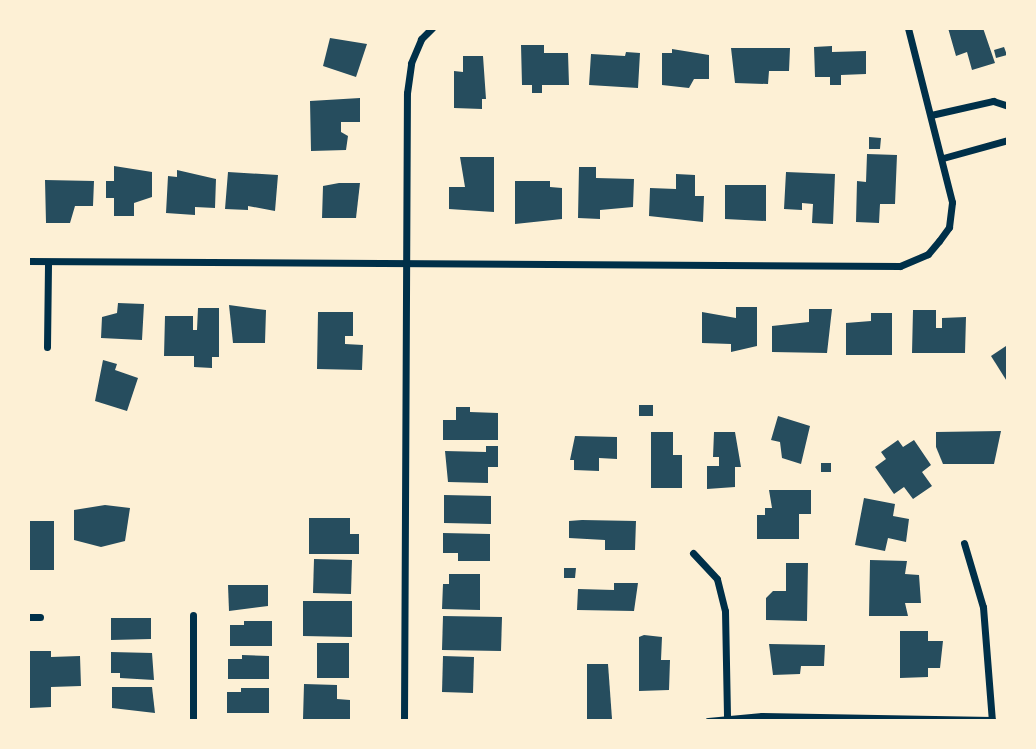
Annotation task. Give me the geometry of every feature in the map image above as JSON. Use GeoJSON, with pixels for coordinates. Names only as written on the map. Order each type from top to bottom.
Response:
{"type":"FeatureCollection","features":[{"type":"Feature","properties":{"kind":"street"},"geometry":{"type":"LineString","coordinates":[[404,721],[405,261],[410,73],[421,39],[432,28]]}},
{"type":"Feature","properties":{"kind":"street"},"geometry":{"type":"LineString","coordinates":[[28,261],[405,261],[900,266],[928,254],[949,227],[952,202],[908,28]]}},
{"type":"Feature","properties":{"kind":"street"},"geometry":{"type":"LineString","coordinates":[[931,115],[993,101],[1008,106]]}},
{"type":"Feature","properties":{"kind":"street"},"geometry":{"type":"LineString","coordinates":[[943,158],[1008,140]]}},
{"type":"Feature","properties":{"kind":"street"},"geometry":{"type":"LineString","coordinates":[[47,347],[48,262]]}},
{"type":"Feature","properties":{"kind":"street"},"geometry":{"type":"LineString","coordinates":[[708,721],[727,717],[992,721],[983,607],[964,543]]}},
{"type":"Feature","properties":{"kind":"street"},"geometry":{"type":"LineString","coordinates":[[693,553],[717,579],[725,611],[727,717]]}},
{"type":"Feature","properties":{"kind":"street"},"geometry":{"type":"LineString","coordinates":[[193,615],[193,721]]}},
{"type":"Feature","properties":{"kind":"street"},"geometry":{"type":"LineString","coordinates":[[28,617],[40,617]]}},
{"type":"Feature","properties":{"kind":"building"},"geometry":{"type":"Polygon","coordinates":[[[948,28],[983,28],[995,63],[972,70],[967,52],[956,56],[948,28]]]}},
{"type":"Feature","properties":{"kind":"building"},"geometry":{"type":"Polygon","coordinates":[[[330,38],[367,44],[356,77],[323,66],[330,38]]]}},
{"type":"Feature","properties":{"kind":"building"},"geometry":{"type":"Polygon","coordinates":[[[521,45],[544,45],[544,53],[568,53],[569,85],[542,85],[542,93],[532,93],[532,85],[522,85],[521,45]]]}},
{"type":"Feature","properties":{"kind":"building"},"geometry":{"type":"Polygon","coordinates":[[[832,46],[832,52],[866,51],[866,74],[841,75],[841,85],[830,85],[830,77],[815,77],[814,47],[832,46]]]}},
{"type":"Feature","properties":{"kind":"building"},"geometry":{"type":"Polygon","coordinates":[[[1004,47],[1007,55],[996,58],[994,50],[1004,47]]]}},
{"type":"Feature","properties":{"kind":"building"},"geometry":{"type":"Polygon","coordinates":[[[731,48],[790,48],[789,71],[769,71],[768,84],[735,83],[731,48]]]}},
{"type":"Feature","properties":{"kind":"building"},"geometry":{"type":"Polygon","coordinates":[[[672,49],[709,55],[709,79],[694,79],[689,88],[662,85],[662,53],[672,53],[672,49]]]}},
{"type":"Feature","properties":{"kind":"building"},"geometry":{"type":"Polygon","coordinates":[[[626,52],[640,53],[638,88],[589,85],[591,54],[625,56],[626,52]]]}},
{"type":"Feature","properties":{"kind":"building"},"geometry":{"type":"Polygon","coordinates":[[[463,56],[483,56],[486,99],[482,99],[482,109],[454,108],[454,71],[463,72],[463,56]]]}},
{"type":"Feature","properties":{"kind":"building"},"geometry":{"type":"Polygon","coordinates":[[[360,98],[360,122],[341,122],[341,132],[348,136],[346,150],[311,151],[310,101],[360,98]]]}},
{"type":"Feature","properties":{"kind":"building"},"geometry":{"type":"Polygon","coordinates":[[[869,137],[881,138],[880,149],[869,149],[869,137]]]}},
{"type":"Feature","properties":{"kind":"building"},"geometry":{"type":"Polygon","coordinates":[[[867,154],[897,155],[895,204],[880,204],[879,223],[856,222],[857,181],[866,182],[867,154]]]}},
{"type":"Feature","properties":{"kind":"building"},"geometry":{"type":"Polygon","coordinates":[[[460,157],[494,157],[494,212],[449,209],[449,187],[465,187],[460,157]]]}},
{"type":"Feature","properties":{"kind":"building"},"geometry":{"type":"Polygon","coordinates":[[[114,166],[152,172],[152,197],[134,203],[134,216],[114,216],[114,198],[106,198],[106,181],[114,181],[114,166]]]}},
{"type":"Feature","properties":{"kind":"building"},"geometry":{"type":"Polygon","coordinates":[[[579,167],[596,167],[596,178],[634,179],[633,207],[600,210],[600,219],[578,218],[579,167]]]}},
{"type":"Feature","properties":{"kind":"building"},"geometry":{"type":"Polygon","coordinates":[[[177,170],[216,179],[215,208],[195,207],[195,215],[166,213],[168,176],[177,177],[177,170]]]}},
{"type":"Feature","properties":{"kind":"building"},"geometry":{"type":"Polygon","coordinates":[[[228,172],[278,175],[275,211],[248,206],[248,210],[225,209],[228,172]]]}},
{"type":"Feature","properties":{"kind":"building"},"geometry":{"type":"Polygon","coordinates":[[[786,172],[835,174],[833,224],[812,223],[813,204],[802,203],[802,210],[784,209],[786,172]]]}},
{"type":"Feature","properties":{"kind":"building"},"geometry":{"type":"Polygon","coordinates":[[[676,174],[695,175],[695,196],[704,196],[703,222],[649,216],[650,188],[676,189],[676,174]]]}},
{"type":"Feature","properties":{"kind":"building"},"geometry":{"type":"Polygon","coordinates":[[[45,180],[94,181],[93,206],[75,206],[70,223],[46,223],[45,180]]]}},
{"type":"Feature","properties":{"kind":"building"},"geometry":{"type":"Polygon","coordinates":[[[515,181],[550,181],[550,187],[562,188],[562,219],[515,224],[515,181]]]}},
{"type":"Feature","properties":{"kind":"building"},"geometry":{"type":"Polygon","coordinates":[[[360,183],[356,218],[322,218],[323,186],[360,183]]]}},
{"type":"Feature","properties":{"kind":"building"},"geometry":{"type":"Polygon","coordinates":[[[725,185],[766,185],[766,221],[725,219],[725,185]]]}},
{"type":"Feature","properties":{"kind":"building"},"geometry":{"type":"Polygon","coordinates":[[[118,303],[144,304],[142,340],[101,338],[102,317],[117,313],[118,303]]]}},
{"type":"Feature","properties":{"kind":"building"},"geometry":{"type":"Polygon","coordinates":[[[229,305],[266,310],[265,343],[233,343],[229,305]]]}},
{"type":"Feature","properties":{"kind":"building"},"geometry":{"type":"Polygon","coordinates":[[[736,307],[757,307],[757,346],[731,352],[731,344],[702,343],[702,312],[736,318],[736,307]]]}},
{"type":"Feature","properties":{"kind":"building"},"geometry":{"type":"Polygon","coordinates":[[[198,308],[219,308],[219,357],[212,357],[212,368],[194,367],[194,356],[164,356],[165,316],[193,316],[193,330],[197,330],[198,308]]]}},
{"type":"Feature","properties":{"kind":"building"},"geometry":{"type":"Polygon","coordinates":[[[809,309],[832,309],[827,353],[772,352],[772,326],[809,322],[809,309]]]}},
{"type":"Feature","properties":{"kind":"building"},"geometry":{"type":"Polygon","coordinates":[[[913,310],[936,310],[936,328],[942,328],[942,318],[966,317],[965,353],[912,353],[913,310]]]}},
{"type":"Feature","properties":{"kind":"building"},"geometry":{"type":"Polygon","coordinates":[[[318,312],[353,312],[353,336],[345,336],[345,344],[363,345],[362,370],[317,369],[318,312]]]}},
{"type":"Feature","properties":{"kind":"building"},"geometry":{"type":"Polygon","coordinates":[[[871,313],[892,313],[892,355],[846,355],[846,323],[871,321],[871,313]]]}},
{"type":"Feature","properties":{"kind":"building"},"geometry":{"type":"Polygon","coordinates":[[[1006,346],[1008,350],[1008,383],[991,356],[1006,346]]]}},
{"type":"Feature","properties":{"kind":"building"},"geometry":{"type":"Polygon","coordinates":[[[103,360],[117,364],[115,370],[138,378],[127,411],[95,401],[103,360]]]}},
{"type":"Feature","properties":{"kind":"building"},"geometry":{"type":"Polygon","coordinates":[[[639,405],[653,405],[653,416],[639,416],[639,405]]]}},
{"type":"Feature","properties":{"kind":"building"},"geometry":{"type":"Polygon","coordinates":[[[456,407],[470,407],[470,412],[498,413],[498,440],[443,440],[443,420],[456,420],[456,407]]]}},
{"type":"Feature","properties":{"kind":"building"},"geometry":{"type":"Polygon","coordinates":[[[778,416],[810,426],[801,464],[782,458],[780,442],[771,440],[778,416]]]}},
{"type":"Feature","properties":{"kind":"building"},"geometry":{"type":"Polygon","coordinates":[[[1001,431],[994,464],[943,464],[936,447],[936,432],[1001,431]]]}},
{"type":"Feature","properties":{"kind":"building"},"geometry":{"type":"Polygon","coordinates":[[[651,432],[673,432],[673,455],[682,455],[682,488],[651,488],[651,432]]]}},
{"type":"Feature","properties":{"kind":"building"},"geometry":{"type":"Polygon","coordinates":[[[714,432],[735,432],[741,467],[735,467],[735,487],[707,489],[707,466],[719,466],[719,457],[713,457],[714,432]]]}},
{"type":"Feature","properties":{"kind":"building"},"geometry":{"type":"Polygon","coordinates":[[[575,436],[617,437],[617,459],[599,458],[599,471],[574,470],[574,460],[570,460],[575,436]]]}},
{"type":"Feature","properties":{"kind":"building"},"geometry":{"type":"Polygon","coordinates":[[[898,440],[903,447],[914,440],[931,465],[922,472],[932,486],[913,499],[904,487],[894,494],[875,467],[886,459],[881,452],[898,440]]]}},
{"type":"Feature","properties":{"kind":"building"},"geometry":{"type":"Polygon","coordinates":[[[486,446],[498,446],[498,467],[488,467],[488,483],[448,482],[445,451],[486,452],[486,446]]]}},
{"type":"Feature","properties":{"kind":"building"},"geometry":{"type":"Polygon","coordinates":[[[821,463],[831,463],[831,472],[821,472],[821,463]]]}},
{"type":"Feature","properties":{"kind":"building"},"geometry":{"type":"Polygon","coordinates":[[[769,490],[811,490],[811,514],[799,514],[799,539],[757,539],[757,515],[765,515],[765,508],[772,508],[769,490]]]}},
{"type":"Feature","properties":{"kind":"building"},"geometry":{"type":"Polygon","coordinates":[[[444,495],[491,496],[491,524],[444,523],[444,495]]]}},
{"type":"Feature","properties":{"kind":"building"},"geometry":{"type":"Polygon","coordinates":[[[864,498],[895,504],[893,516],[909,519],[906,542],[888,538],[885,551],[855,545],[864,498]]]}},
{"type":"Feature","properties":{"kind":"building"},"geometry":{"type":"Polygon","coordinates":[[[105,505],[130,508],[125,541],[101,547],[74,540],[74,510],[105,505]]]}},
{"type":"Feature","properties":{"kind":"building"},"geometry":{"type":"Polygon","coordinates":[[[309,518],[350,518],[350,534],[359,534],[359,554],[309,554],[309,518]]]}},
{"type":"Feature","properties":{"kind":"building"},"geometry":{"type":"Polygon","coordinates":[[[28,521],[54,521],[54,570],[28,570],[28,521]]]}},
{"type":"Feature","properties":{"kind":"building"},"geometry":{"type":"Polygon","coordinates":[[[569,521],[636,521],[635,550],[605,550],[605,540],[569,538],[569,521]]]}},
{"type":"Feature","properties":{"kind":"building"},"geometry":{"type":"Polygon","coordinates":[[[443,533],[490,534],[490,561],[458,561],[458,553],[443,553],[443,533]]]}},
{"type":"Feature","properties":{"kind":"building"},"geometry":{"type":"Polygon","coordinates":[[[314,559],[352,560],[351,594],[313,593],[314,559]]]}},
{"type":"Feature","properties":{"kind":"building"},"geometry":{"type":"Polygon","coordinates":[[[870,560],[907,561],[905,574],[919,575],[921,603],[905,603],[908,616],[869,616],[870,560]]]}},
{"type":"Feature","properties":{"kind":"building"},"geometry":{"type":"Polygon","coordinates":[[[786,563],[808,563],[807,621],[766,620],[766,598],[773,591],[786,591],[786,563]]]}},
{"type":"Feature","properties":{"kind":"building"},"geometry":{"type":"Polygon","coordinates":[[[564,568],[576,568],[575,578],[564,578],[564,568]]]}},
{"type":"Feature","properties":{"kind":"building"},"geometry":{"type":"Polygon","coordinates":[[[449,574],[480,574],[480,610],[442,609],[443,584],[449,584],[449,574]]]}},
{"type":"Feature","properties":{"kind":"building"},"geometry":{"type":"Polygon","coordinates":[[[614,583],[638,583],[634,611],[577,610],[578,589],[614,590],[614,583]]]}},
{"type":"Feature","properties":{"kind":"building"},"geometry":{"type":"Polygon","coordinates":[[[228,585],[268,585],[268,606],[229,611],[228,585]]]}},
{"type":"Feature","properties":{"kind":"building"},"geometry":{"type":"Polygon","coordinates":[[[303,601],[352,601],[352,637],[303,636],[303,601]]]}},
{"type":"Feature","properties":{"kind":"building"},"geometry":{"type":"Polygon","coordinates":[[[443,616],[502,617],[501,651],[442,650],[443,616]]]}},
{"type":"Feature","properties":{"kind":"building"},"geometry":{"type":"Polygon","coordinates":[[[111,618],[151,618],[151,639],[111,640],[111,618]]]}},
{"type":"Feature","properties":{"kind":"building"},"geometry":{"type":"Polygon","coordinates":[[[244,621],[272,621],[272,646],[230,646],[230,625],[244,625],[244,621]]]}},
{"type":"Feature","properties":{"kind":"building"},"geometry":{"type":"Polygon","coordinates":[[[900,631],[928,631],[928,641],[943,641],[940,668],[928,668],[928,677],[900,678],[900,631]]]}},
{"type":"Feature","properties":{"kind":"building"},"geometry":{"type":"Polygon","coordinates":[[[639,637],[662,637],[661,660],[670,660],[669,690],[639,691],[639,637]]]}},
{"type":"Feature","properties":{"kind":"building"},"geometry":{"type":"Polygon","coordinates":[[[317,643],[349,643],[349,678],[317,678],[317,643]]]}},
{"type":"Feature","properties":{"kind":"building"},"geometry":{"type":"Polygon","coordinates":[[[769,644],[825,645],[824,666],[801,666],[800,674],[773,675],[769,644]]]}},
{"type":"Feature","properties":{"kind":"building"},"geometry":{"type":"Polygon","coordinates":[[[29,651],[51,651],[51,657],[80,656],[81,686],[51,687],[51,707],[30,708],[29,651]]]}},
{"type":"Feature","properties":{"kind":"building"},"geometry":{"type":"Polygon","coordinates":[[[111,652],[152,653],[154,680],[120,678],[120,673],[111,673],[111,652]]]}},
{"type":"Feature","properties":{"kind":"building"},"geometry":{"type":"Polygon","coordinates":[[[242,655],[269,656],[269,679],[228,679],[228,659],[242,659],[242,655]]]}},
{"type":"Feature","properties":{"kind":"building"},"geometry":{"type":"Polygon","coordinates":[[[443,656],[474,657],[473,693],[442,692],[443,656]]]}},
{"type":"Feature","properties":{"kind":"building"},"geometry":{"type":"Polygon","coordinates":[[[587,664],[608,664],[612,719],[587,720],[587,664]]]}},
{"type":"Feature","properties":{"kind":"building"},"geometry":{"type":"Polygon","coordinates":[[[304,684],[337,685],[337,699],[350,700],[350,721],[303,719],[304,684]]]}},
{"type":"Feature","properties":{"kind":"building"},"geometry":{"type":"Polygon","coordinates":[[[112,687],[152,687],[155,713],[112,708],[112,687]]]}},
{"type":"Feature","properties":{"kind":"building"},"geometry":{"type":"Polygon","coordinates":[[[241,688],[269,688],[269,713],[227,713],[227,692],[241,692],[241,688]]]}}]}
